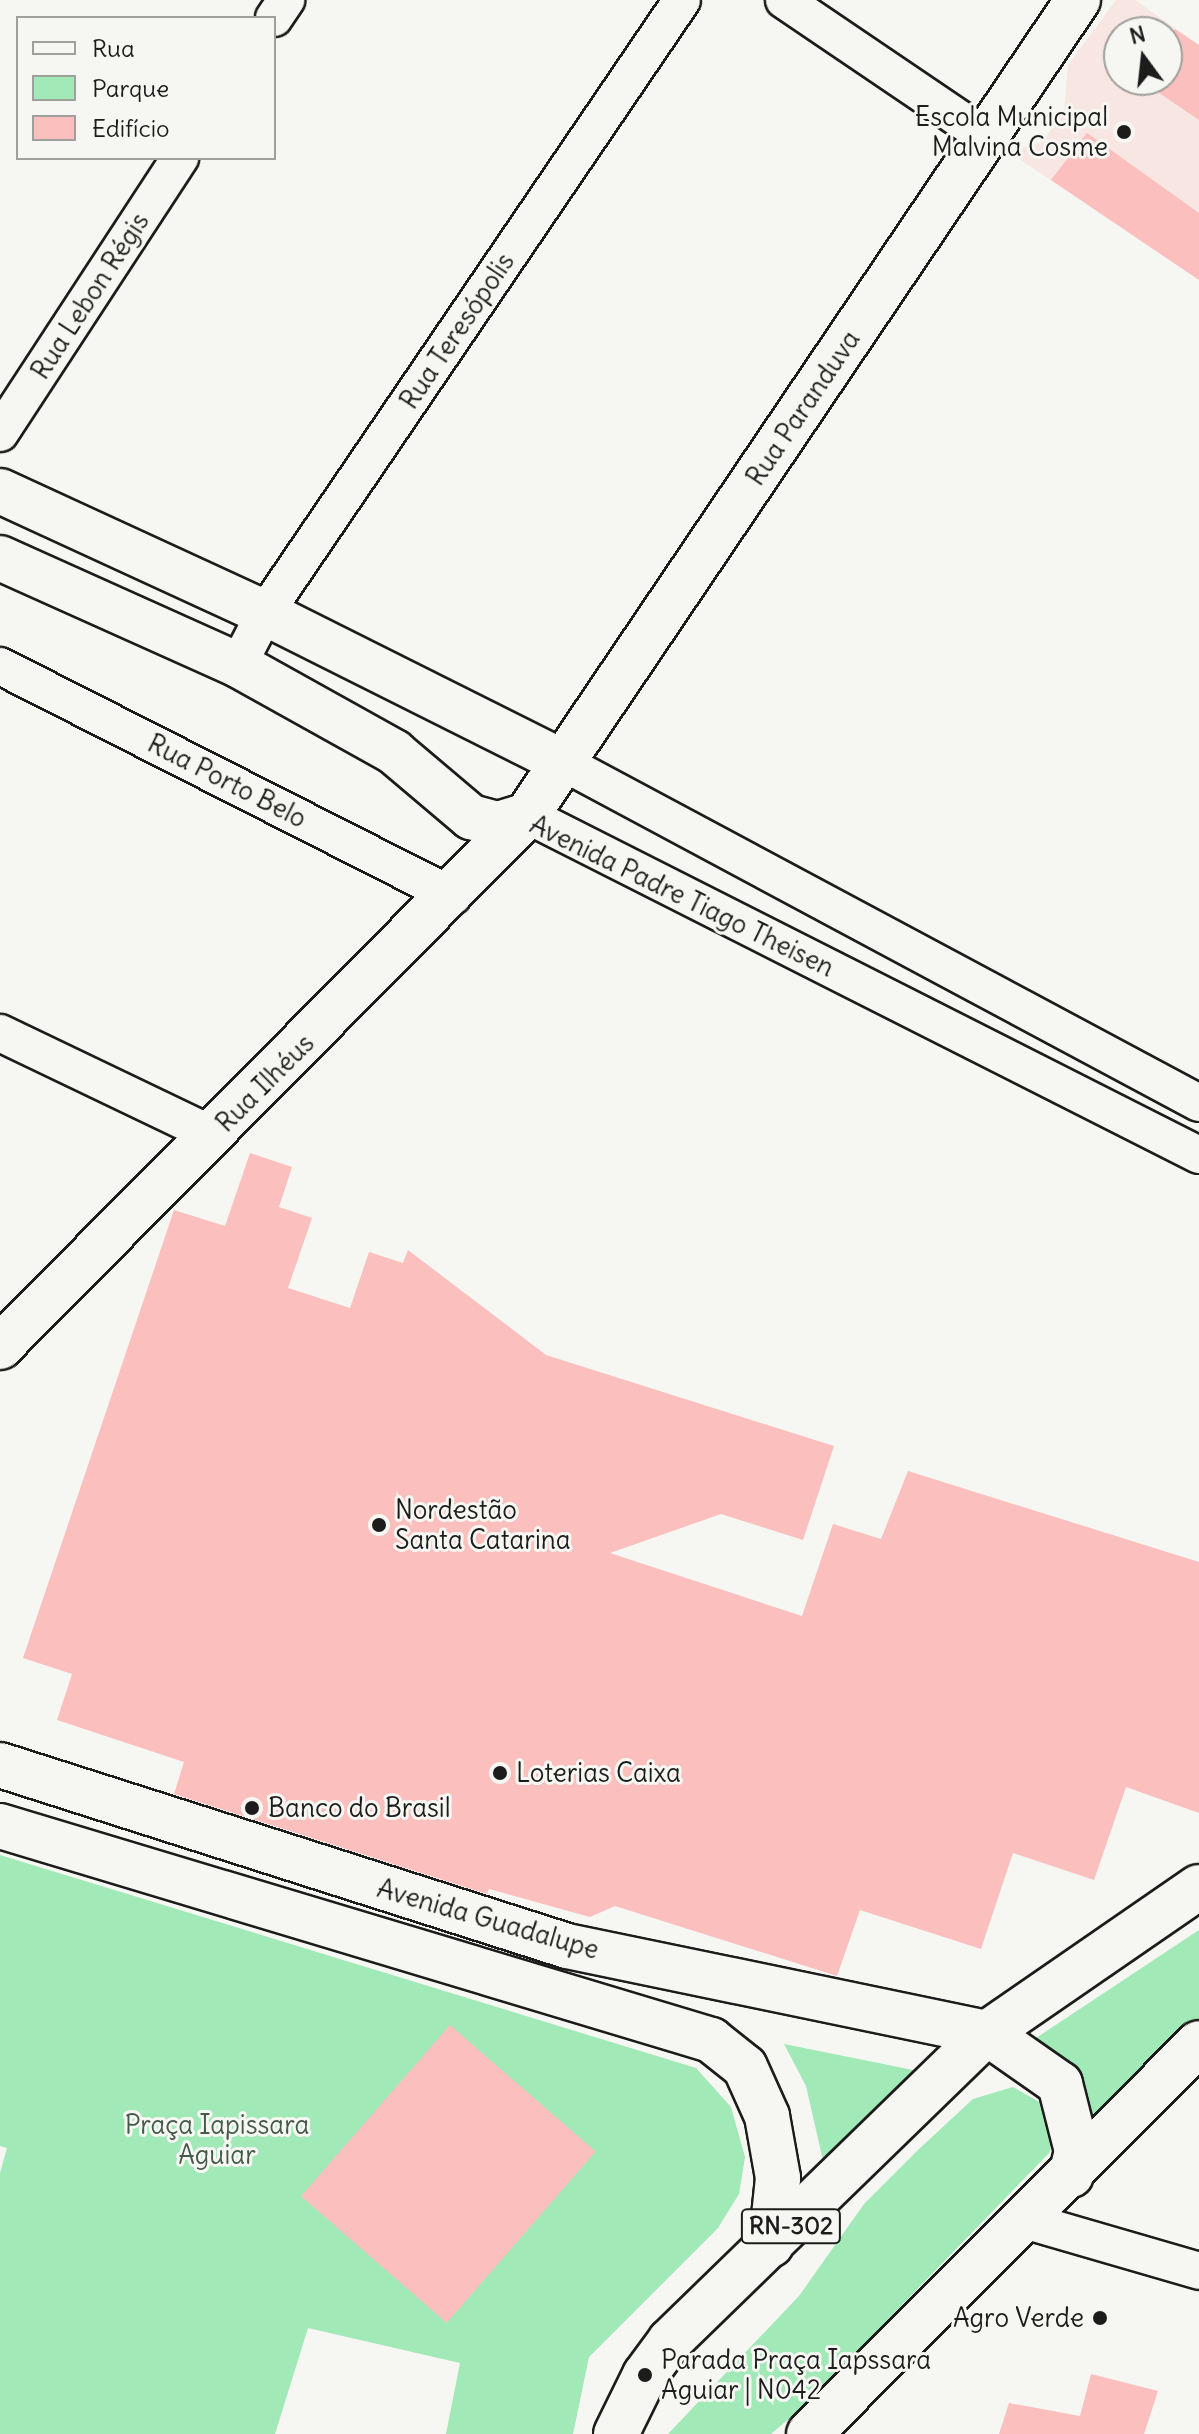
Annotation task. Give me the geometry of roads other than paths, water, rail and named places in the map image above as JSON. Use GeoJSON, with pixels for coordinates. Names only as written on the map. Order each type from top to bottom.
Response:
{"type":"FeatureCollection","features":[{"type":"Feature","properties":{"kind":"main road","name":"Rua Paranduva"},"geometry":{"type":"LineString","coordinates":[[527,815],[1078,0]]}},
{"type":"Feature","properties":{"kind":"main road","name":"Avenida Padre Tiago Theisen"},"geometry":{"type":"LineString","coordinates":[[0,491],[265,613],[564,763]]}},
{"type":"Feature","properties":{"kind":"main road","name":"Avenida Padre Tiago Theisen"},"geometry":{"type":"LineString","coordinates":[[0,558],[238,665],[394,752],[471,817],[498,824],[527,815]]}},
{"type":"Feature","properties":{"kind":"main road","name":"Rua Ilhéus"},"geometry":{"type":"LineString","coordinates":[[0,1347],[453,896],[527,815]]}},
{"type":"Feature","properties":{"kind":"main road","name":"Avenida Guadalupe"},"geometry":{"type":"LineString","coordinates":[[0,1765],[567,1946],[987,2033]]}},
{"type":"Feature","properties":{"kind":"main road","name":"Avenida Guadalupe"},"geometry":{"type":"LineString","coordinates":[[0,1826],[677,2028],[731,2053],[756,2091],[773,2143],[778,2178],[771,2245]]}},
{"type":"Feature","properties":{"kind":"main road","name":"RN-302"},"geometry":{"type":"LineString","coordinates":[[616,2434],[645,2375],[670,2341],[987,2033],[1199,1887]]}},
{"type":"Feature","properties":{"kind":"main road"},"geometry":{"type":"LineString","coordinates":[[395,1944],[432,1940],[544,1972],[559,1964],[567,1946]]}},
{"type":"Feature","properties":{"kind":"main road"},"geometry":{"type":"LineString","coordinates":[[987,2033],[1060,2084],[1077,2151],[1071,2175]]}},
{"type":"Feature","properties":{"kind":"main road"},"geometry":{"type":"LineString","coordinates":[[809,2434],[1071,2175],[1199,2043]]}},
{"type":"Feature","properties":{"kind":"street","name":"Rua Teresópolis"},"geometry":{"type":"LineString","coordinates":[[238,665],[265,613],[682,0]]}},
{"type":"Feature","properties":{"kind":"street"},"geometry":{"type":"LineString","coordinates":[[784,0],[985,136]]}},
{"type":"Feature","properties":{"kind":"street","name":"Rua Lebon Régis"},"geometry":{"type":"LineString","coordinates":[[0,433],[179,160]]}},
{"type":"Feature","properties":{"kind":"street","name":"Rua Porto Belo"},"geometry":{"type":"LineString","coordinates":[[0,666],[453,896]]}},
{"type":"Feature","properties":{"kind":"street","name":"Avenida Padre Tiago Theisen"},"geometry":{"type":"LineString","coordinates":[[564,763],[1199,1103]]}},
{"type":"Feature","properties":{"kind":"street","name":"Avenida Padre Tiago Theisen"},"geometry":{"type":"LineString","coordinates":[[527,815],[1199,1155]]}},
{"type":"Feature","properties":{"kind":"street"},"geometry":{"type":"LineString","coordinates":[[0,1033],[213,1135]]}},
{"type":"Feature","properties":{"kind":"street"},"geometry":{"type":"LineString","coordinates":[[1024,2220],[1199,2271]]}},
{"type":"Feature","properties":{"kind":"place","name":"Escola Municipal Malvina Cosme"},"geometry":{"type":"Point","coordinates":[1124,132]}},
{"type":"Feature","properties":{"kind":"place","name":"Nordestão Santa Catarina"},"geometry":{"type":"Point","coordinates":[379,1525]}},
{"type":"Feature","properties":{"kind":"place","name":"Loterias Caixa"},"geometry":{"type":"Point","coordinates":[500,1773]}},
{"type":"Feature","properties":{"kind":"place","name":"Banco do Brasil"},"geometry":{"type":"Point","coordinates":[252,1808]}},
{"type":"Feature","properties":{"kind":"place","name":"Agro Verde"},"geometry":{"type":"Point","coordinates":[1100,2318]}},
{"type":"Feature","properties":{"kind":"place","name":"Parada Praça Iapssara Aguiar | N042"},"geometry":{"type":"Point","coordinates":[645,2375]}},
{"type":"Feature","properties":{"kind":"park label","name":"Praça Iapissara Aguiar"},"geometry":{"type":"Point","coordinates":[217,2140]}}]}
